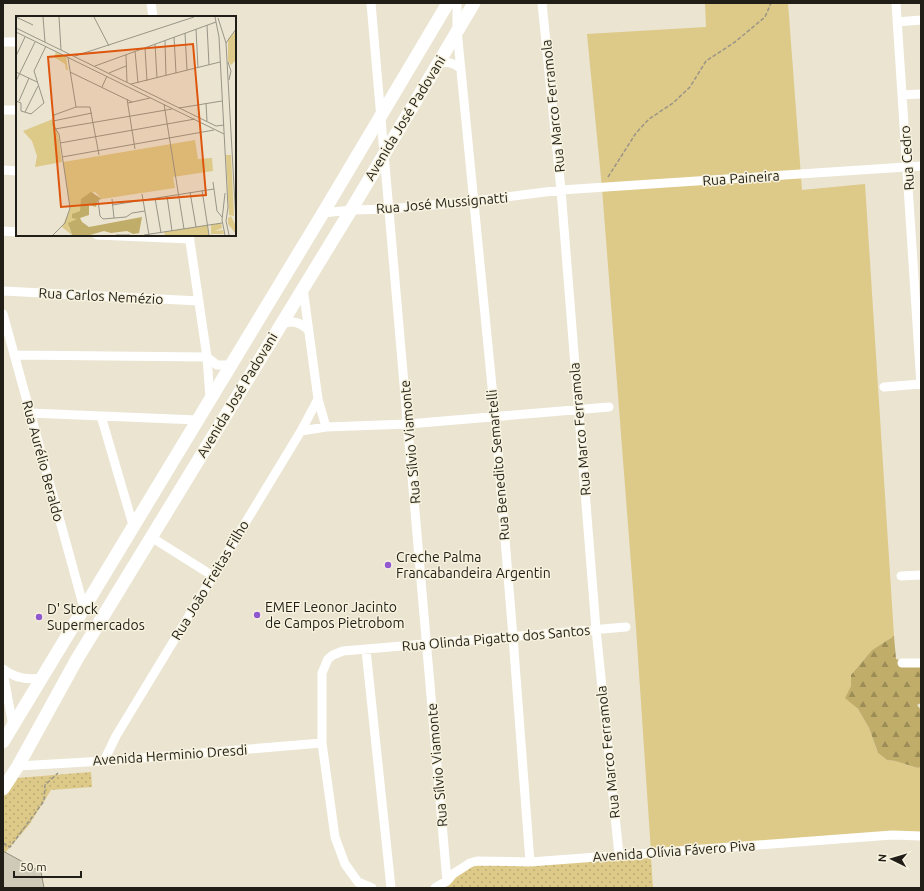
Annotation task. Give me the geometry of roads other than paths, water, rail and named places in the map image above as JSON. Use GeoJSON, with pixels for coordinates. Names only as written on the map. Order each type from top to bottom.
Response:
{"type":"FeatureCollection","features":[{"type":"Feature","properties":{"kind":"street"},"geometry":{"type":"LineString","coordinates":[[151,3],[153,16]]}},
{"type":"Feature","properties":{"kind":"street","name":"Rua Sílvio Viamonte"},"geometry":{"type":"LineString","coordinates":[[371,3],[447,881]]}},
{"type":"Feature","properties":{"kind":"street","name":"Avenida José Padovani"},"geometry":{"type":"LineString","coordinates":[[3,742],[323,213],[448,3]]}},
{"type":"Feature","properties":{"kind":"street","name":"Rua Benedito Semartelli"},"geometry":{"type":"LineString","coordinates":[[457,3],[461,69],[513,637],[530,862]]}},
{"type":"Feature","properties":{"kind":"street","name":"Avenida José Padovani"},"geometry":{"type":"LineString","coordinates":[[3,789],[18,766],[77,659],[303,288],[474,3]]}},
{"type":"Feature","properties":{"kind":"street","name":"Rua Marco Ferramola"},"geometry":{"type":"LineString","coordinates":[[542,3],[562,190],[596,630],[619,855]]}},
{"type":"Feature","properties":{"kind":"street","name":"Rua Cedro"},"geometry":{"type":"LineString","coordinates":[[896,3],[907,167],[916,240],[921,385]]}},
{"type":"Feature","properties":{"kind":"street"},"geometry":{"type":"LineString","coordinates":[[897,22],[921,20]]}},
{"type":"Feature","properties":{"kind":"street"},"geometry":{"type":"LineString","coordinates":[[3,42],[16,42]]}},
{"type":"Feature","properties":{"kind":"street"},"geometry":{"type":"LineString","coordinates":[[437,64],[446,62],[451,63],[461,69]]}},
{"type":"Feature","properties":{"kind":"street"},"geometry":{"type":"LineString","coordinates":[[902,95],[921,94]]}},
{"type":"Feature","properties":{"kind":"street"},"geometry":{"type":"LineString","coordinates":[[3,110],[16,110]]}},
{"type":"Feature","properties":{"kind":"street","name":"Rua Paineira"},"geometry":{"type":"LineString","coordinates":[[562,190],[921,166]]}},
{"type":"Feature","properties":{"kind":"street"},"geometry":{"type":"LineString","coordinates":[[3,170],[16,171]]}},
{"type":"Feature","properties":{"kind":"street","name":"Rua José Mussignatti"},"geometry":{"type":"LineString","coordinates":[[323,213],[350,210],[389,209],[474,201],[562,190]]}},
{"type":"Feature","properties":{"kind":"street"},"geometry":{"type":"LineString","coordinates":[[3,231],[16,232]]}},
{"type":"Feature","properties":{"kind":"street"},"geometry":{"type":"LineString","coordinates":[[143,236],[190,237],[207,357],[210,398]]}},
{"type":"Feature","properties":{"kind":"street"},"geometry":{"type":"LineString","coordinates":[[303,288],[318,399],[326,427]]}},
{"type":"Feature","properties":{"kind":"street","name":"Rua Carlos Nemézio"},"geometry":{"type":"LineString","coordinates":[[3,291],[199,301]]}},
{"type":"Feature","properties":{"kind":"street","name":"Rua Aurélio Beraldo"},"geometry":{"type":"LineString","coordinates":[[3,314],[84,608]]}},
{"type":"Feature","properties":{"kind":"street"},"geometry":{"type":"LineString","coordinates":[[280,325],[288,322],[297,322],[306,327],[309,331]]}},
{"type":"Feature","properties":{"kind":"street"},"geometry":{"type":"LineString","coordinates":[[14,355],[207,357],[217,365],[230,365]]}},
{"type":"Feature","properties":{"kind":"street"},"geometry":{"type":"LineString","coordinates":[[884,387],[921,385]]}},
{"type":"Feature","properties":{"kind":"street","name":"Rua João Freitas Filho"},"geometry":{"type":"LineString","coordinates":[[104,761],[116,736],[301,431],[318,399]]}},
{"type":"Feature","properties":{"kind":"street"},"geometry":{"type":"LineString","coordinates":[[301,431],[326,427],[408,424],[609,407]]}},
{"type":"Feature","properties":{"kind":"street"},"geometry":{"type":"LineString","coordinates":[[30,413],[197,420]]}},
{"type":"Feature","properties":{"kind":"street"},"geometry":{"type":"LineString","coordinates":[[102,416],[133,525]]}},
{"type":"Feature","properties":{"kind":"street"},"geometry":{"type":"LineString","coordinates":[[151,537],[213,576]]}},
{"type":"Feature","properties":{"kind":"street"},"geometry":{"type":"LineString","coordinates":[[901,576],[921,575]]}},
{"type":"Feature","properties":{"kind":"street","name":"Rua Olinda Pigatto dos Santos"},"geometry":{"type":"LineString","coordinates":[[372,888],[358,882],[345,864],[335,837],[322,743],[322,673],[328,659],[343,651],[626,627]]}},
{"type":"Feature","properties":{"kind":"street"},"geometry":{"type":"LineString","coordinates":[[366,650],[391,888]]}},
{"type":"Feature","properties":{"kind":"street"},"geometry":{"type":"LineString","coordinates":[[902,663],[921,663]]}},
{"type":"Feature","properties":{"kind":"street"},"geometry":{"type":"LineString","coordinates":[[3,669],[15,676],[25,678],[42,678]]}},
{"type":"Feature","properties":{"kind":"street"},"geometry":{"type":"LineString","coordinates":[[3,672],[13,726]]}},
{"type":"Feature","properties":{"kind":"street","name":"Avenida Herminio Dresdi"},"geometry":{"type":"LineString","coordinates":[[18,766],[104,761],[322,743]]}},
{"type":"Feature","properties":{"kind":"street","name":"Avenida Olívia Fávero Piva"},"geometry":{"type":"LineString","coordinates":[[435,888],[447,881],[453,874],[466,865],[477,861],[530,862],[892,835],[921,836]]}},
{"type":"Feature","properties":{"kind":"place","name":"Creche Palma Francabandeira Argentin"},"geometry":{"type":"Point","coordinates":[388,565]}},
{"type":"Feature","properties":{"kind":"place","name":"EMEF Leonor Jacinto de Campos Pietrobom"},"geometry":{"type":"Point","coordinates":[257,615]}},
{"type":"Feature","properties":{"kind":"place","name":"D' Stock Supermercados"},"geometry":{"type":"Point","coordinates":[39,617]}}]}
